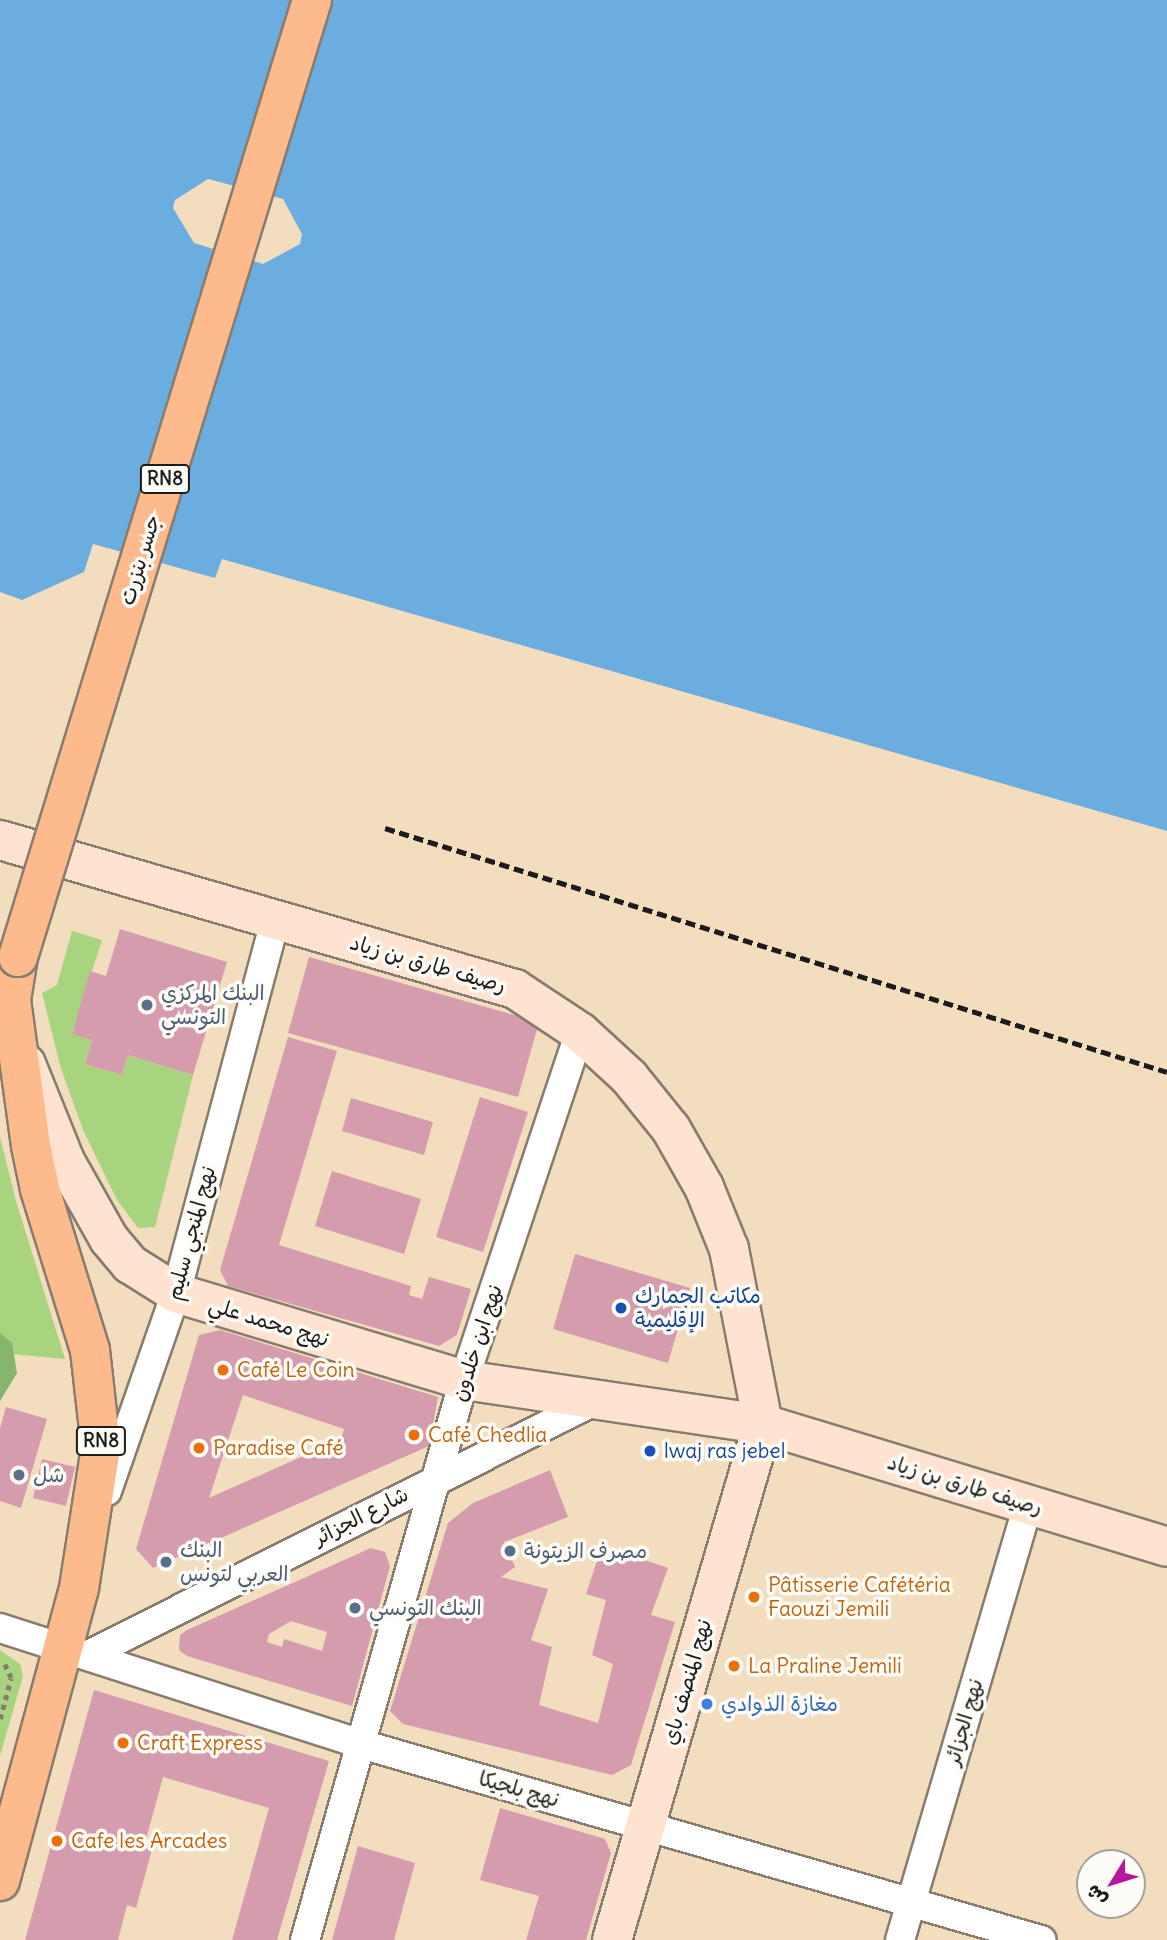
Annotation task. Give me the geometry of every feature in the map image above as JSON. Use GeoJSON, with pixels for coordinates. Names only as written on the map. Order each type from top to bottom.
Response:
{"type":"FeatureCollection","features":[{"type":"Feature","properties":{"kind":"main road","name":"جسر بنزرت"},"geometry":{"type":"LineString","coordinates":[[12,1016],[7,956],[294,0]]}},
{"type":"Feature","properties":{"kind":"main road","name":"جسر بنزرت"},"geometry":{"type":"LineString","coordinates":[[7,956],[312,0]]}},
{"type":"Feature","properties":{"kind":"main road","name":"رصيف طارق بن زياد"},"geometry":{"type":"LineString","coordinates":[[0,840],[514,989],[580,1032],[629,1077],[654,1108],[704,1187],[729,1249],[763,1424]]}},
{"type":"Feature","properties":{"kind":"main road","name":"نهج محمد علي"},"geometry":{"type":"LineString","coordinates":[[12,1016],[65,1161],[109,1239],[138,1270],[176,1293],[464,1380]]}},
{"type":"Feature","properties":{"kind":"main road","name":"نهج المنجي سليم"},"geometry":{"type":"LineString","coordinates":[[0,1881],[76,1650],[101,1448],[98,1393],[90,1350],[40,1189],[12,1016]]}},
{"type":"Feature","properties":{"kind":"main road","name":"رصيف طارق بن زياد"},"geometry":{"type":"LineString","coordinates":[[464,1380],[763,1424],[1167,1547]]}},
{"type":"Feature","properties":{"kind":"main road","name":"نهج المنصف باي"},"geometry":{"type":"LineString","coordinates":[[612,1940],[763,1424]]}},
{"type":"Feature","properties":{"kind":"street","name":"نهج المنجي سليم"},"geometry":{"type":"LineString","coordinates":[[90,1540],[176,1293],[275,920]]}},
{"type":"Feature","properties":{"kind":"street","name":"نهج ابن خلدون"},"geometry":{"type":"LineString","coordinates":[[305,1940],[364,1745],[464,1380],[580,1032]]}},
{"type":"Feature","properties":{"kind":"street","name":"شارع الجزائر"},"geometry":{"type":"LineString","coordinates":[[76,1650],[597,1400]]}},
{"type":"Feature","properties":{"kind":"street","name":"نهج الجزائر"},"geometry":{"type":"LineString","coordinates":[[900,1940],[1027,1504]]}},
{"type":"Feature","properties":{"kind":"street","name":"نهج بلجيكا"},"geometry":{"type":"LineString","coordinates":[[0,1628],[76,1650],[364,1745],[1041,1940]]}},
{"type":"Feature","properties":{"kind":"path"},"geometry":{"type":"LineString","coordinates":[[0,1659],[11,1678],[0,1719]]}},
{"type":"Feature","properties":{"kind":"green space"},"geometry":{"type":"Polygon","coordinates":[[[72,931],[102,940],[72,1033],[92,1040],[85,1064],[122,1075],[128,1055],[193,1075],[155,1227],[138,1228],[117,1200],[84,1132],[61,1069],[42,993],[57,985],[72,931]]]}},
{"type":"Feature","properties":{"kind":"green space"},"geometry":{"type":"Polygon","coordinates":[[[0,1137],[16,1201],[65,1359],[0,1353],[0,1137]]]}},
{"type":"Feature","properties":{"kind":"green space"},"geometry":{"type":"Polygon","coordinates":[[[0,1333],[12,1343],[17,1373],[0,1401],[0,1333]]]}},
{"type":"Feature","properties":{"kind":"green space"},"geometry":{"type":"Polygon","coordinates":[[[0,1650],[20,1664],[23,1676],[0,1756],[0,1650]]]}},
{"type":"Feature","properties":{"kind":"water"},"geometry":{"type":"Polygon","coordinates":[[[0,0],[1167,0],[1167,831],[222,559],[215,578],[93,544],[84,572],[22,600],[0,592],[0,0]],[[208,179],[175,200],[173,208],[194,243],[263,264],[300,244],[302,234],[283,199],[208,179]]]}},
{"type":"Feature","properties":{"kind":"building","name":"البنك المركزي التونسي"},"geometry":{"type":"Polygon","coordinates":[[[120,929],[227,962],[193,1075],[128,1055],[122,1075],[85,1064],[92,1040],[72,1034],[90,971],[106,976],[120,929]]]}},
{"type":"Feature","properties":{"kind":"building"},"geometry":{"type":"Polygon","coordinates":[[[309,957],[539,1022],[518,1097],[288,1033],[309,957]]]}},
{"type":"Feature","properties":{"kind":"building"},"geometry":{"type":"Polygon","coordinates":[[[288,1037],[337,1051],[279,1245],[411,1286],[409,1295],[422,1299],[429,1277],[471,1289],[457,1335],[439,1346],[228,1286],[220,1270],[288,1037]]]}},
{"type":"Feature","properties":{"kind":"building"},"geometry":{"type":"Polygon","coordinates":[[[480,1097],[528,1112],[483,1252],[436,1237],[480,1097]]]}},
{"type":"Feature","properties":{"kind":"building"},"geometry":{"type":"Polygon","coordinates":[[[351,1098],[433,1122],[424,1155],[342,1131],[351,1098]]]}},
{"type":"Feature","properties":{"kind":"building"},"geometry":{"type":"Polygon","coordinates":[[[332,1171],[421,1199],[404,1254],[315,1226],[332,1171]]]}},
{"type":"Feature","properties":{"kind":"building","name":"مكاتب الجمارك الإقليمية"},"geometry":{"type":"Polygon","coordinates":[[[575,1254],[690,1288],[668,1363],[553,1329],[575,1254]]]}},
{"type":"Feature","properties":{"kind":"building"},"geometry":{"type":"Polygon","coordinates":[[[220,1330],[438,1397],[429,1446],[153,1568],[136,1549],[199,1335],[220,1330]],[[243,1395],[209,1498],[341,1439],[344,1429],[243,1395]]]}},
{"type":"Feature","properties":{"kind":"building"},"geometry":{"type":"Polygon","coordinates":[[[6,1407],[47,1419],[21,1508],[0,1501],[0,1428],[6,1407]]]}},
{"type":"Feature","properties":{"kind":"building"},"geometry":{"type":"Polygon","coordinates":[[[42,1459],[75,1467],[66,1506],[33,1498],[42,1459]]]}},
{"type":"Feature","properties":{"kind":"building"},"geometry":{"type":"Polygon","coordinates":[[[550,1470],[568,1517],[504,1542],[515,1567],[501,1577],[548,1589],[531,1640],[552,1647],[539,1705],[598,1723],[613,1664],[592,1655],[606,1600],[586,1594],[598,1558],[616,1562],[619,1551],[668,1568],[651,1615],[675,1622],[631,1765],[612,1775],[403,1724],[390,1711],[448,1523],[473,1503],[550,1470]]]}},
{"type":"Feature","properties":{"kind":"building"},"geometry":{"type":"Polygon","coordinates":[[[371,1548],[385,1552],[390,1566],[352,1706],[187,1656],[179,1650],[180,1635],[371,1548]],[[291,1621],[269,1634],[267,1642],[282,1647],[284,1639],[322,1651],[327,1632],[291,1621]]]}},
{"type":"Feature","properties":{"kind":"building"},"geometry":{"type":"Polygon","coordinates":[[[94,1690],[329,1761],[277,1940],[232,1940],[269,1808],[163,1777],[145,1843],[153,1846],[136,1908],[127,1905],[118,1940],[25,1940],[94,1690]]]}},
{"type":"Feature","properties":{"kind":"building"},"geometry":{"type":"Polygon","coordinates":[[[500,1808],[605,1839],[611,1853],[586,1940],[526,1940],[539,1896],[480,1880],[500,1808]]]}},
{"type":"Feature","properties":{"kind":"building"},"geometry":{"type":"Polygon","coordinates":[[[358,1846],[415,1863],[394,1940],[332,1940],[358,1846]]]}},
{"type":"Feature","properties":{"kind":"railway"},"geometry":{"type":"LineString","coordinates":[[385,828],[1167,1072]]}},
{"type":"Feature","properties":{"kind":"place","name":"البنك المركزي التونسي"},"geometry":{"type":"Point","coordinates":[147,1005]}},
{"type":"Feature","properties":{"kind":"place","name":"مكاتب الجمارك الإقليمية"},"geometry":{"type":"Point","coordinates":[621,1308]}},
{"type":"Feature","properties":{"kind":"place","name":"Café Le Coin"},"geometry":{"type":"Point","coordinates":[223,1370]}},
{"type":"Feature","properties":{"kind":"place","name":"Café Chedlia"},"geometry":{"type":"Point","coordinates":[414,1435]}},
{"type":"Feature","properties":{"kind":"place","name":"Paradise Café"},"geometry":{"type":"Point","coordinates":[199,1448]}},
{"type":"Feature","properties":{"kind":"place","name":"lwaj ras jebel"},"geometry":{"type":"Point","coordinates":[650,1451]}},
{"type":"Feature","properties":{"kind":"place","name":"شل"},"geometry":{"type":"Point","coordinates":[19,1475]}},
{"type":"Feature","properties":{"kind":"place","name":"مصرف الزيتونة"},"geometry":{"type":"Point","coordinates":[510,1551]}},
{"type":"Feature","properties":{"kind":"place","name":"البنك العربي لتونس"},"geometry":{"type":"Point","coordinates":[166,1562]}},
{"type":"Feature","properties":{"kind":"place","name":"Pâtisserie Cafétéria Faouzi Jemili"},"geometry":{"type":"Point","coordinates":[754,1597]}},
{"type":"Feature","properties":{"kind":"place","name":"البنك التونسي"},"geometry":{"type":"Point","coordinates":[355,1608]}},
{"type":"Feature","properties":{"kind":"place","name":"La Praline Jemili"},"geometry":{"type":"Point","coordinates":[734,1666]}},
{"type":"Feature","properties":{"kind":"place","name":"مغازة الذوادي"},"geometry":{"type":"Point","coordinates":[707,1704]}},
{"type":"Feature","properties":{"kind":"place","name":"Craft Express"},"geometry":{"type":"Point","coordinates":[123,1743]}},
{"type":"Feature","properties":{"kind":"place","name":"Cafe les Arcades"},"geometry":{"type":"Point","coordinates":[57,1841]}}]}
